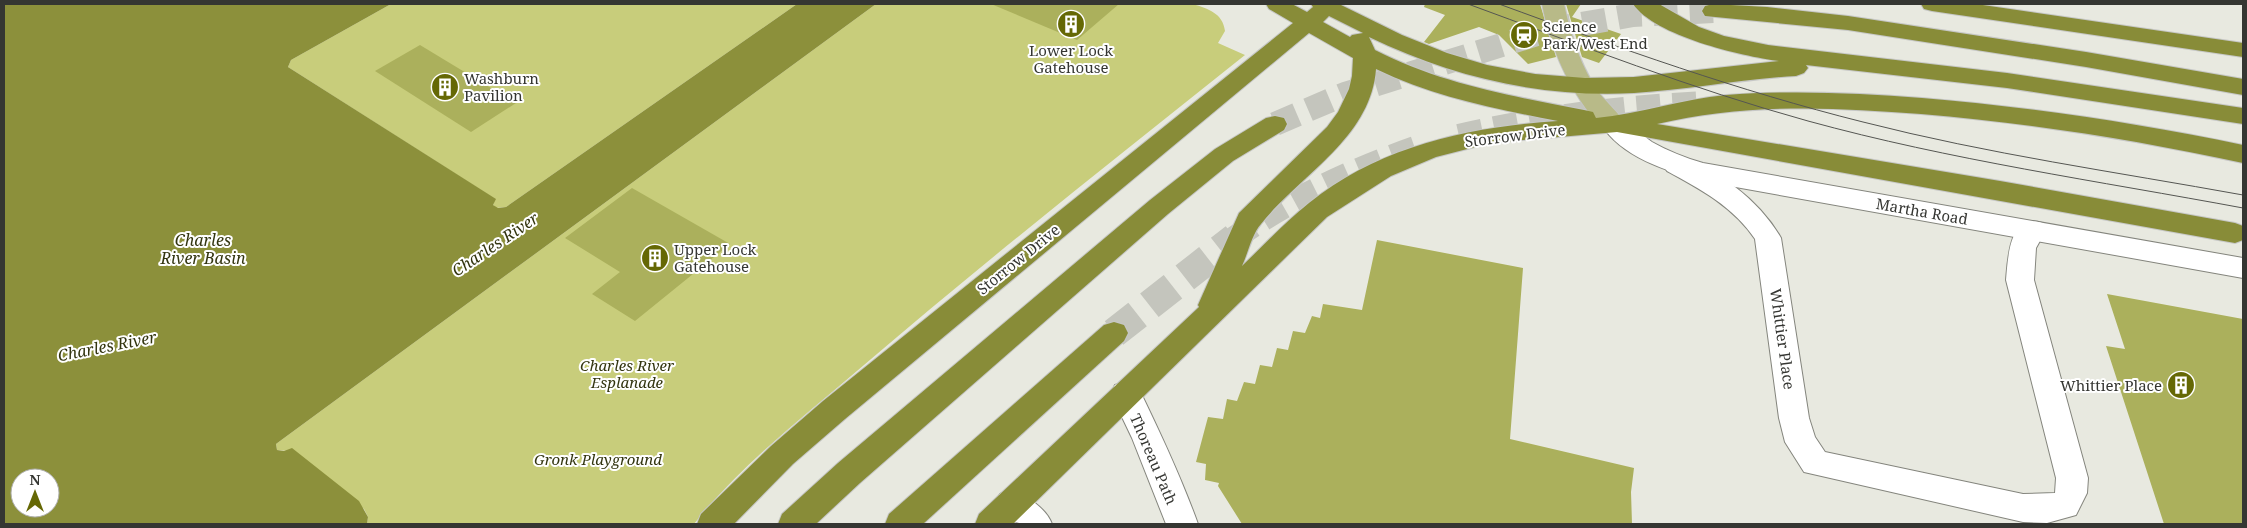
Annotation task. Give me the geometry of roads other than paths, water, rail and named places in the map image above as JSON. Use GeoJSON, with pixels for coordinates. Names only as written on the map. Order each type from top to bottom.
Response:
{"type":"FeatureCollection","features":[{"type":"Feature","properties":{"kind":"highway"},"geometry":{"type":"LineString","coordinates":[[1277,4],[1322,9],[1457,64],[1516,78],[1582,85],[1650,84],[1793,68],[1891,66]]}},
{"type":"Feature","properties":{"kind":"highway"},"geometry":{"type":"LineString","coordinates":[[1644,4],[1687,30],[1744,48],[1798,57],[1891,66],[2079,90],[2243,116]]}},
{"type":"Feature","properties":{"kind":"highway"},"geometry":{"type":"LineString","coordinates":[[1932,4],[2243,50]]}},
{"type":"Feature","properties":{"kind":"highway"},"geometry":{"type":"LineString","coordinates":[[1322,9],[1365,55],[1399,71],[1446,88],[1613,124],[2236,233]]}},
{"type":"Feature","properties":{"kind":"highway","name":"Storrow Drive"},"geometry":{"type":"LineString","coordinates":[[713,524],[782,455],[834,410],[1322,9]]}},
{"type":"Feature","properties":{"kind":"highway"},"geometry":{"type":"LineString","coordinates":[[1713,11],[1821,19],[2011,47],[2243,77]]}},
{"type":"Feature","properties":{"kind":"highway"},"geometry":{"type":"LineString","coordinates":[[2011,47],[2243,86]]}},
{"type":"Feature","properties":{"kind":"highway"},"geometry":{"type":"LineString","coordinates":[[1207,316],[1248,220],[1336,133],[1348,116],[1362,86],[1365,55]]}},
{"type":"Feature","properties":{"kind":"highway"},"geometry":{"type":"LineString","coordinates":[[1613,124],[1674,110],[1727,103],[1795,101],[1920,108],[2056,124],[2243,154]]}},
{"type":"Feature","properties":{"kind":"highway"},"geometry":{"type":"LineString","coordinates":[[794,524],[849,473],[1159,207],[1224,155],[1275,124]]}},
{"type":"Feature","properties":{"kind":"highway","name":"Storrow Drive"},"geometry":{"type":"LineString","coordinates":[[999,518],[1318,210],[1351,186],[1389,165],[1424,152],[1467,140],[1500,134],[1613,124]]}},
{"type":"Feature","properties":{"kind":"highway"},"geometry":{"type":"LineString","coordinates":[[901,524],[1114,333]]}},
{"type":"Feature","properties":{"kind":"main road"},"geometry":{"type":"LineString","coordinates":[[1553,4],[1564,45],[1582,85],[1604,116],[1613,124]]}},
{"type":"Feature","properties":{"kind":"street","name":"Martha Road"},"geometry":{"type":"LineString","coordinates":[[1613,124],[1643,149],[1676,165],[1728,178],[2243,268]]}},
{"type":"Feature","properties":{"kind":"street","name":"Whittier Place"},"geometry":{"type":"LineString","coordinates":[[1676,165],[1734,198],[1751,213],[1768,238],[1794,418],[1801,442],[1814,463],[2023,508],[2048,509],[2065,505],[2071,493],[2072,478],[2020,280],[2022,246],[2033,230]]}},
{"type":"Feature","properties":{"kind":"street","name":"Thoreau Path"},"geometry":{"type":"LineString","coordinates":[[1126,394],[1147,438],[1182,524]]}},
{"type":"Feature","properties":{"kind":"street"},"geometry":{"type":"LineString","coordinates":[[999,518],[1036,524]]}},
{"type":"Feature","properties":{"kind":"water","name":"Charles River Basin"},"geometry":{"type":"Polygon","coordinates":[[[4,4],[391,4],[291,60],[288,67],[496,199],[493,205],[498,208],[506,207],[797,4],[876,4],[276,444],[277,450],[284,451],[292,448],[359,501],[368,517],[367,524],[4,524],[4,4]]]}},
{"type":"Feature","properties":{"kind":"tunnel"},"geometry":{"type":"LineString","coordinates":[[1275,124],[1345,94],[1553,29],[1633,15],[1713,11]]}},
{"type":"Feature","properties":{"kind":"tunnel"},"geometry":{"type":"LineString","coordinates":[[1459,136],[1520,123],[1582,114],[1706,103]]}},
{"type":"Feature","properties":{"kind":"tunnel"},"geometry":{"type":"LineString","coordinates":[[1233,239],[1299,198],[1369,165],[1418,147]]}},
{"type":"Feature","properties":{"kind":"tunnel"},"geometry":{"type":"LineString","coordinates":[[1114,333],[1235,238]]}},
{"type":"Feature","properties":{"kind":"tram line"},"geometry":{"type":"LineString","coordinates":[[1468,4],[1679,81],[1808,121],[1970,159],[2243,208]]}},
{"type":"Feature","properties":{"kind":"tram line"},"geometry":{"type":"LineString","coordinates":[[1499,4],[1725,83],[1863,122],[1957,144],[2243,195]]}},
{"type":"Feature","properties":{"kind":"place","name":"Lower Lock Gatehouse"},"geometry":{"type":"Point","coordinates":[1071,24]}},
{"type":"Feature","properties":{"kind":"place","name":"Science Park/West End"},"geometry":{"type":"Point","coordinates":[1524,35]}},
{"type":"Feature","properties":{"kind":"place","name":"Washburn Pavilion"},"geometry":{"type":"Point","coordinates":[445,87]}},
{"type":"Feature","properties":{"kind":"place","name":"Upper Lock Gatehouse"},"geometry":{"type":"Point","coordinates":[655,258]}},
{"type":"Feature","properties":{"kind":"place","name":"Whittier Place"},"geometry":{"type":"Point","coordinates":[2181,385]}},
{"type":"Feature","properties":{"kind":"water label","name":"Charles River"},"geometry":{"type":"Point","coordinates":[495,244]}},
{"type":"Feature","properties":{"kind":"water label","name":"Charles River"},"geometry":{"type":"Point","coordinates":[107,346]}},
{"type":"Feature","properties":{"kind":"park label","name":"Charles River Esplanade"},"geometry":{"type":"Point","coordinates":[627,374]}},
{"type":"Feature","properties":{"kind":"park label","name":"Gronk Playground"},"geometry":{"type":"Point","coordinates":[598,459]}}]}
